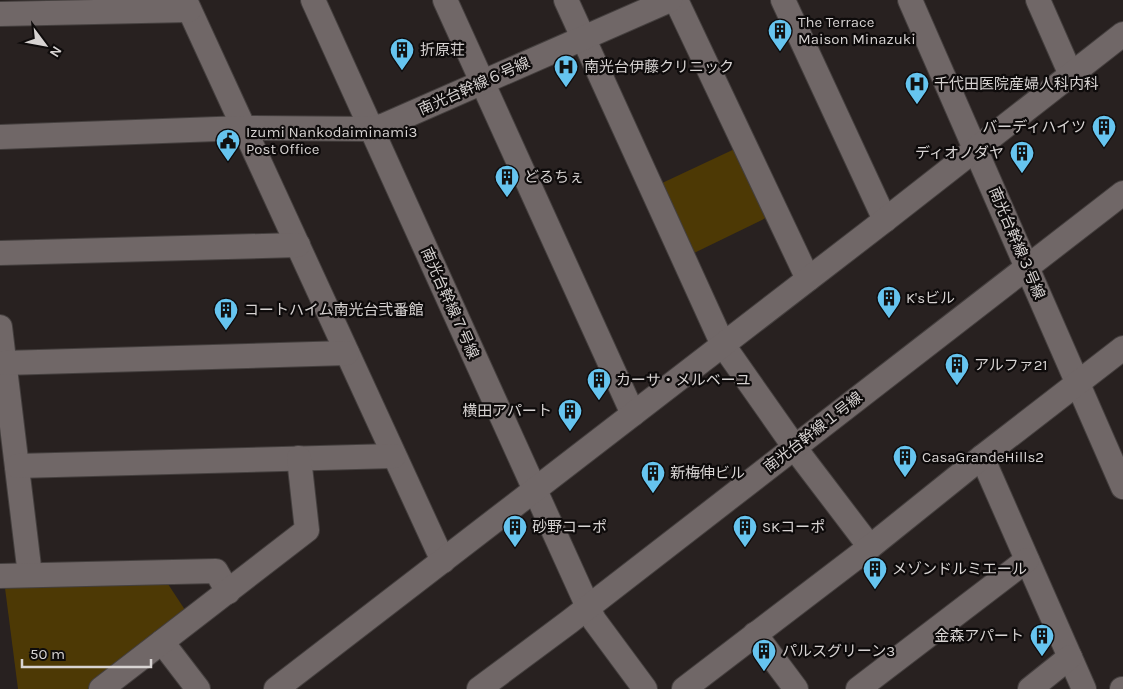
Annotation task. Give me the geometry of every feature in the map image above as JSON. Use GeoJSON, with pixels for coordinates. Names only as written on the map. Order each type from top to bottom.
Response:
{"type":"FeatureCollection","features":[{"type":"Feature","properties":{"kind":"street","name":"南光台幹線７号線"},"geometry":{"type":"LineString","coordinates":[[313,0],[594,620],[645,689]]}},
{"type":"Feature","properties":{"kind":"street"},"geometry":{"type":"LineString","coordinates":[[444,0],[633,414]]}},
{"type":"Feature","properties":{"kind":"street"},"geometry":{"type":"LineString","coordinates":[[566,0],[723,345],[870,547]]}},
{"type":"Feature","properties":{"kind":"street","name":"南光台幹線６号線"},"geometry":{"type":"LineString","coordinates":[[0,137],[244,128],[371,129],[385,125],[670,0]]}},
{"type":"Feature","properties":{"kind":"street"},"geometry":{"type":"LineString","coordinates":[[676,0],[808,279]]}},
{"type":"Feature","properties":{"kind":"street"},"geometry":{"type":"LineString","coordinates":[[783,0],[885,220]]}},
{"type":"Feature","properties":{"kind":"street","name":"南光台幹線３号線"},"geometry":{"type":"LineString","coordinates":[[910,0],[1123,487]]}},
{"type":"Feature","properties":{"kind":"street"},"geometry":{"type":"LineString","coordinates":[[1038,0],[1071,75]]}},
{"type":"Feature","properties":{"kind":"street"},"geometry":{"type":"LineString","coordinates":[[0,14],[187,5],[443,560]]}},
{"type":"Feature","properties":{"kind":"street"},"geometry":{"type":"LineString","coordinates":[[276,689],[885,220],[1123,34]]}},
{"type":"Feature","properties":{"kind":"street","name":"南光台幹線１号線"},"geometry":{"type":"LineString","coordinates":[[479,689],[504,682],[588,606],[1123,193]]}},
{"type":"Feature","properties":{"kind":"street"},"geometry":{"type":"LineString","coordinates":[[0,253],[298,246]]}},
{"type":"Feature","properties":{"kind":"street"},"geometry":{"type":"LineString","coordinates":[[0,327],[30,575]]}},
{"type":"Feature","properties":{"kind":"street"},"geometry":{"type":"LineString","coordinates":[[684,689],[870,547],[1123,348]]}},
{"type":"Feature","properties":{"kind":"street"},"geometry":{"type":"LineString","coordinates":[[4,363],[347,353]]}},
{"type":"Feature","properties":{"kind":"street"},"geometry":{"type":"LineString","coordinates":[[17,466],[394,456]]}},
{"type":"Feature","properties":{"kind":"street"},"geometry":{"type":"LineString","coordinates":[[102,689],[307,530],[299,458]]}},
{"type":"Feature","properties":{"kind":"street"},"geometry":{"type":"LineString","coordinates":[[982,458],[1084,689]]}},
{"type":"Feature","properties":{"kind":"street"},"geometry":{"type":"LineString","coordinates":[[858,689],[1027,560]]}},
{"type":"Feature","properties":{"kind":"street"},"geometry":{"type":"LineString","coordinates":[[0,576],[216,571],[228,592]]}},
{"type":"Feature","properties":{"kind":"street"},"geometry":{"type":"LineString","coordinates":[[755,634],[796,689]]}},
{"type":"Feature","properties":{"kind":"street"},"geometry":{"type":"LineString","coordinates":[[162,642],[198,689]]}},
{"type":"Feature","properties":{"kind":"street"},"geometry":{"type":"LineString","coordinates":[[1030,689],[1070,657]]}},
{"type":"Feature","properties":{"kind":"shaded area"},"geometry":{"type":"Polygon","coordinates":[[[741,146],[774,214],[692,254],[660,184],[741,146]]]}},
{"type":"Feature","properties":{"kind":"shaded area"},"geometry":{"type":"Polygon","coordinates":[[[166,581],[189,616],[93,689],[18,689],[5,588],[166,581]]]}},
{"type":"Feature","properties":{"kind":"place","name":"The Terrace Maison Minazuki"},"geometry":{"type":"Point","coordinates":[780,52]}},
{"type":"Feature","properties":{"kind":"place","name":"折原荘"},"geometry":{"type":"Point","coordinates":[402,71]}},
{"type":"Feature","properties":{"kind":"place","name":"南光台伊藤クリニック"},"geometry":{"type":"Point","coordinates":[566,88]}},
{"type":"Feature","properties":{"kind":"place","name":"千代田医院産婦人科内科"},"geometry":{"type":"Point","coordinates":[917,105]}},
{"type":"Feature","properties":{"kind":"place","name":"バーディハイツ"},"geometry":{"type":"Point","coordinates":[1104,148]}},
{"type":"Feature","properties":{"kind":"place","name":"Izumi Nankodaiminami3 Post Office"},"geometry":{"type":"Point","coordinates":[228,162]}},
{"type":"Feature","properties":{"kind":"place","name":"ディオノダヤ"},"geometry":{"type":"Point","coordinates":[1022,174]}},
{"type":"Feature","properties":{"kind":"place","name":"どるちぇ"},"geometry":{"type":"Point","coordinates":[507,198]}},
{"type":"Feature","properties":{"kind":"place","name":"K'sビル"},"geometry":{"type":"Point","coordinates":[889,319]}},
{"type":"Feature","properties":{"kind":"place","name":"コートハイム南光台弐番館"},"geometry":{"type":"Point","coordinates":[226,331]}},
{"type":"Feature","properties":{"kind":"place","name":"アルファ21"},"geometry":{"type":"Point","coordinates":[957,386]}},
{"type":"Feature","properties":{"kind":"place","name":"カーサ・メルベーユ"},"geometry":{"type":"Point","coordinates":[599,401]}},
{"type":"Feature","properties":{"kind":"place","name":"横田アパート"},"geometry":{"type":"Point","coordinates":[570,432]}},
{"type":"Feature","properties":{"kind":"place","name":"CasaGrandeHills2"},"geometry":{"type":"Point","coordinates":[905,478]}},
{"type":"Feature","properties":{"kind":"place","name":"新梅伸ビル"},"geometry":{"type":"Point","coordinates":[653,494]}},
{"type":"Feature","properties":{"kind":"place","name":"砂野コーポ"},"geometry":{"type":"Point","coordinates":[515,548]}},
{"type":"Feature","properties":{"kind":"place","name":"SKコーポ"},"geometry":{"type":"Point","coordinates":[745,548]}},
{"type":"Feature","properties":{"kind":"place","name":"メゾンドルミエール"},"geometry":{"type":"Point","coordinates":[875,590]}},
{"type":"Feature","properties":{"kind":"place","name":"金森アパート"},"geometry":{"type":"Point","coordinates":[1042,657]}},
{"type":"Feature","properties":{"kind":"place","name":"パルスグリーン3"},"geometry":{"type":"Point","coordinates":[764,672]}}]}
